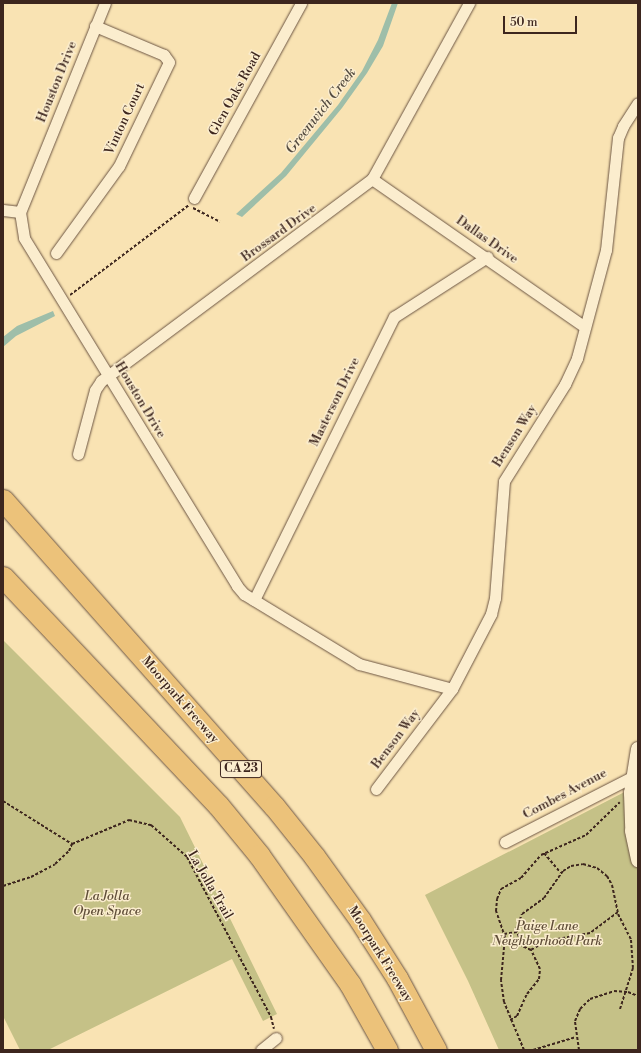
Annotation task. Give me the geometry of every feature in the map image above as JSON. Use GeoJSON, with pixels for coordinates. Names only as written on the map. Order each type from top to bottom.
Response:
{"type":"FeatureCollection","features":[{"type":"Feature","properties":{"kind":"highway","name":"Moorpark Freeway"},"geometry":{"type":"LineString","coordinates":[[3,488],[9,506],[274,806],[314,856],[392,972],[436,1050]]}},
{"type":"Feature","properties":{"kind":"highway","name":"CA 23"},"geometry":{"type":"LineString","coordinates":[[3,577],[218,805],[259,855],[350,984],[387,1050]]}},
{"type":"Feature","properties":{"kind":"highway"},"geometry":{"type":"LineString","coordinates":[[3,596],[53,631]]}},
{"type":"Feature","properties":{"kind":"street","name":"Houston Drive"},"geometry":{"type":"LineString","coordinates":[[105,3],[20,212],[24,238],[237,586],[254,600],[359,664],[452,689]]}},
{"type":"Feature","properties":{"kind":"street","name":"Glen Oaks Road"},"geometry":{"type":"LineString","coordinates":[[191,202],[301,3]]}},
{"type":"Feature","properties":{"kind":"street","name":"Brossard Drive"},"geometry":{"type":"LineString","coordinates":[[78,454],[95,390],[109,375],[372,179],[469,3]]}},
{"type":"Feature","properties":{"kind":"street","name":"Vinton Court"},"geometry":{"type":"LineString","coordinates":[[56,254],[119,166],[168,62],[164,55],[95,26]]}},
{"type":"Feature","properties":{"kind":"street","name":"Benson Way"},"geometry":{"type":"LineString","coordinates":[[376,789],[452,689],[491,614],[495,598],[504,481],[565,384],[577,358],[606,250],[618,138],[623,126],[638,103]]}},
{"type":"Feature","properties":{"kind":"street","name":"Dallas Drive"},"geometry":{"type":"LineString","coordinates":[[372,179],[487,257],[585,327]]}},
{"type":"Feature","properties":{"kind":"street"},"geometry":{"type":"LineString","coordinates":[[3,210],[20,212]]}},
{"type":"Feature","properties":{"kind":"street","name":"Masterson Drive"},"geometry":{"type":"LineString","coordinates":[[254,600],[394,317],[487,257]]}},
{"type":"Feature","properties":{"kind":"street"},"geometry":{"type":"LineString","coordinates":[[638,749],[631,799],[632,831],[638,860]]}},
{"type":"Feature","properties":{"kind":"street","name":"Combes Avenue"},"geometry":{"type":"LineString","coordinates":[[505,842],[635,775]]}},
{"type":"Feature","properties":{"kind":"street"},"geometry":{"type":"LineString","coordinates":[[261,1050],[276,1038]]}},
{"type":"Feature","properties":{"kind":"path"},"geometry":{"type":"LineString","coordinates":[[63,301],[191,202],[220,222]]}},
{"type":"Feature","properties":{"kind":"path"},"geometry":{"type":"LineString","coordinates":[[524,1050],[510,1021],[501,980],[504,934],[496,911],[497,899],[501,889],[521,878],[544,853],[586,836],[619,802],[631,799]]}},
{"type":"Feature","properties":{"kind":"path"},"geometry":{"type":"LineString","coordinates":[[3,802],[72,844]]}},
{"type":"Feature","properties":{"kind":"path","name":"La Jolla Trail"},"geometry":{"type":"LineString","coordinates":[[3,886],[31,878],[55,864],[69,851],[72,844],[129,820],[151,825],[187,857],[271,1017]]}},
{"type":"Feature","properties":{"kind":"path"},"geometry":{"type":"LineString","coordinates":[[544,853],[561,873]]}},
{"type":"Feature","properties":{"kind":"path"},"geometry":{"type":"LineString","coordinates":[[510,1021],[517,1016],[527,994],[539,978],[540,969],[531,950],[522,946],[517,932],[518,920],[522,914],[544,898],[561,873],[571,866],[582,864],[597,868],[607,876],[612,886],[618,912],[631,940],[633,968],[620,1009]]}},
{"type":"Feature","properties":{"kind":"path"},"geometry":{"type":"LineString","coordinates":[[531,950],[547,941],[590,933],[618,912]]}},
{"type":"Feature","properties":{"kind":"path"},"geometry":{"type":"LineString","coordinates":[[504,934],[517,932]]}},
{"type":"Feature","properties":{"kind":"path"},"geometry":{"type":"LineString","coordinates":[[580,1050],[576,1037],[575,1021],[580,1009],[590,999],[608,992],[626,992],[638,996]]}},
{"type":"Feature","properties":{"kind":"path"},"geometry":{"type":"LineString","coordinates":[[533,1050],[576,1037]]}},
{"type":"Feature","properties":{"kind":"green space","name":"La Jolla Open Space"},"geometry":{"type":"Polygon","coordinates":[[[3,640],[180,817],[277,1014],[263,1021],[232,959],[48,1050],[20,1050],[3,1016],[3,640]]]}},
{"type":"Feature","properties":{"kind":"green space","name":"Paige Lane Neighborhood Park"},"geometry":{"type":"Polygon","coordinates":[[[638,785],[638,1050],[499,1050],[468,981],[425,895],[638,785]]]}},
{"type":"Feature","properties":{"kind":"shaded area"},"geometry":{"type":"Polygon","coordinates":[[[392,3],[398,3],[383,46],[367,73],[342,108],[286,176],[242,217],[236,214],[281,173],[338,105],[362,71],[378,40],[392,3]]]}},
{"type":"Feature","properties":{"kind":"shaded area"},"geometry":{"type":"Polygon","coordinates":[[[53,311],[55,316],[16,336],[3,347],[3,337],[17,326],[53,311]]]}},
{"type":"Feature","properties":{"kind":"water label","name":"Greenwich Creek"},"geometry":{"type":"Point","coordinates":[321,111]}}]}
